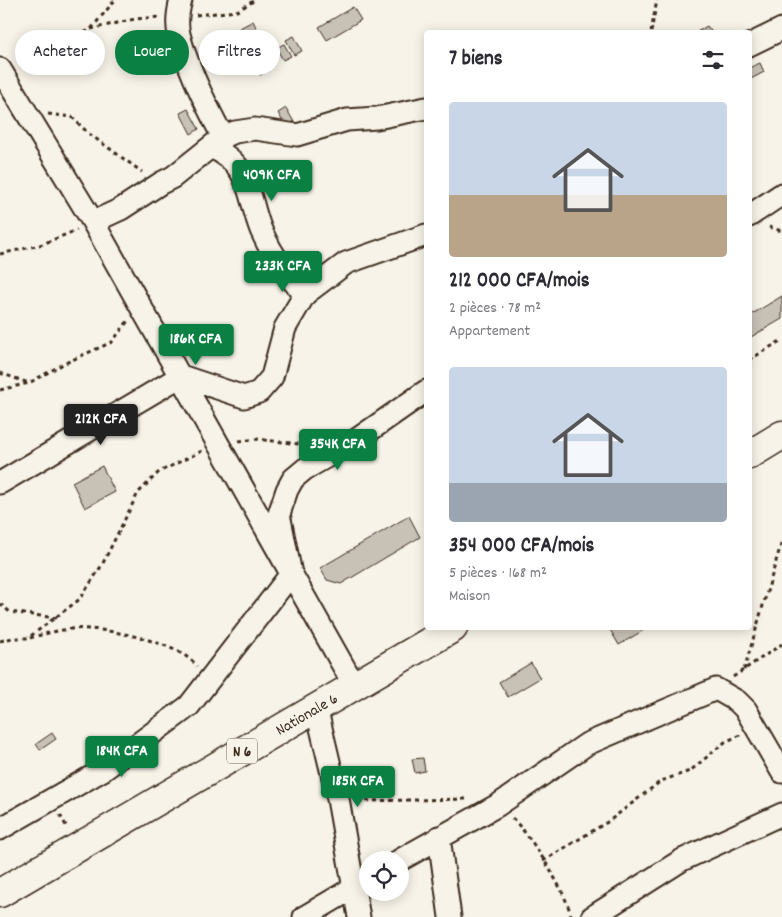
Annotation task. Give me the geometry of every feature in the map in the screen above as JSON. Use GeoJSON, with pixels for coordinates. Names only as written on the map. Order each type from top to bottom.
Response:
{"type":"FeatureCollection","features":[{"type":"Feature","properties":{"kind":"main road"},"geometry":{"type":"LineString","coordinates":[[752,453],[782,435]]}},
{"type":"Feature","properties":{"kind":"main road","name":"Nationale 6"},"geometry":{"type":"LineString","coordinates":[[0,893],[450,630]]}},
{"type":"Feature","properties":{"kind":"street"},"geometry":{"type":"LineString","coordinates":[[181,0],[177,16],[179,34],[209,110],[217,142],[243,172],[261,230],[280,264],[305,294]]}},
{"type":"Feature","properties":{"kind":"street"},"geometry":{"type":"LineString","coordinates":[[752,44],[782,29]]}},
{"type":"Feature","properties":{"kind":"street"},"geometry":{"type":"LineString","coordinates":[[2,72],[93,222],[354,685]]}},
{"type":"Feature","properties":{"kind":"street"},"geometry":{"type":"LineString","coordinates":[[93,222],[121,209],[173,177],[217,142],[235,132],[254,129],[297,134],[347,120],[377,118],[424,108]]}},
{"type":"Feature","properties":{"kind":"street"},"geometry":{"type":"LineString","coordinates":[[752,214],[782,194]]}},
{"type":"Feature","properties":{"kind":"street"},"geometry":{"type":"LineString","coordinates":[[0,483],[181,376],[244,397],[259,392],[272,377],[285,328],[305,294],[346,263],[424,236]]}},
{"type":"Feature","properties":{"kind":"street"},"geometry":{"type":"LineString","coordinates":[[0,830],[103,770],[189,706],[210,682],[292,574],[279,514],[281,505],[294,479],[304,470],[339,450],[424,392]]}},
{"type":"Feature","properties":{"kind":"street"},"geometry":{"type":"LineString","coordinates":[[409,855],[498,805],[587,744],[716,689],[737,701],[752,718],[782,772]]}},
{"type":"Feature","properties":{"kind":"street"},"geometry":{"type":"LineString","coordinates":[[316,707],[359,876]]}},
{"type":"Feature","properties":{"kind":"street"},"geometry":{"type":"LineString","coordinates":[[592,917],[682,860],[782,814]]}},
{"type":"Feature","properties":{"kind":"street"},"geometry":{"type":"LineString","coordinates":[[439,837],[450,917]]}},
{"type":"Feature","properties":{"kind":"street"},"geometry":{"type":"LineString","coordinates":[[304,917],[359,884]]}},
{"type":"Feature","properties":{"kind":"street"},"geometry":{"type":"LineString","coordinates":[[359,917],[360,901]]}},
{"type":"Feature","properties":{"kind":"path"},"geometry":{"type":"LineString","coordinates":[[2,72],[92,29],[115,0]]}},
{"type":"Feature","properties":{"kind":"path"},"geometry":{"type":"LineString","coordinates":[[651,30],[657,0]]}},
{"type":"Feature","properties":{"kind":"path"},"geometry":{"type":"LineString","coordinates":[[28,115],[55,113],[72,117],[99,142],[161,183]]}},
{"type":"Feature","properties":{"kind":"path"},"geometry":{"type":"LineString","coordinates":[[0,254],[40,245],[93,222]]}},
{"type":"Feature","properties":{"kind":"path"},"geometry":{"type":"LineString","coordinates":[[0,390],[29,383],[63,364],[112,342],[125,326],[138,301]]}},
{"type":"Feature","properties":{"kind":"path"},"geometry":{"type":"LineString","coordinates":[[752,358],[782,340]]}},
{"type":"Feature","properties":{"kind":"path"},"geometry":{"type":"LineString","coordinates":[[0,373],[29,383]]}},
{"type":"Feature","properties":{"kind":"path"},"geometry":{"type":"LineString","coordinates":[[28,638],[58,618],[80,599],[102,565],[138,493],[159,472],[217,444],[257,439],[339,450]]}},
{"type":"Feature","properties":{"kind":"path"},"geometry":{"type":"LineString","coordinates":[[744,670],[782,541]]}},
{"type":"Feature","properties":{"kind":"path"},"geometry":{"type":"LineString","coordinates":[[0,604],[10,612],[58,618]]}},
{"type":"Feature","properties":{"kind":"path"},"geometry":{"type":"LineString","coordinates":[[0,641],[12,638],[28,638],[57,630],[90,629],[129,636],[175,648],[194,662],[210,682]]}},
{"type":"Feature","properties":{"kind":"path"},"geometry":{"type":"LineString","coordinates":[[716,689],[782,644]]}},
{"type":"Feature","properties":{"kind":"path"},"geometry":{"type":"LineString","coordinates":[[543,861],[609,821],[661,781],[690,771],[725,742],[758,729]]}},
{"type":"Feature","properties":{"kind":"path"},"geometry":{"type":"LineString","coordinates":[[338,799],[368,802],[472,798],[498,805],[524,830],[569,904],[572,917]]}},
{"type":"Feature","properties":{"kind":"path"},"geometry":{"type":"LineString","coordinates":[[52,801],[78,847]]}},
{"type":"Feature","properties":{"kind":"building"},"geometry":{"type":"Polygon","coordinates":[[[353,7],[361,20],[327,40],[319,27],[353,7]]]}},
{"type":"Feature","properties":{"kind":"building"},"geometry":{"type":"Polygon","coordinates":[[[253,21],[257,29],[255,30],[236,30],[253,21]]]}},
{"type":"Feature","properties":{"kind":"building"},"geometry":{"type":"Polygon","coordinates":[[[707,26],[710,30],[700,30],[707,26]]]}},
{"type":"Feature","properties":{"kind":"building"},"geometry":{"type":"Polygon","coordinates":[[[294,36],[302,51],[294,55],[286,40],[294,36]]]}},
{"type":"Feature","properties":{"kind":"building"},"geometry":{"type":"Polygon","coordinates":[[[284,44],[291,56],[283,60],[280,55],[280,46],[284,44]]]}},
{"type":"Feature","properties":{"kind":"building"},"geometry":{"type":"Polygon","coordinates":[[[760,63],[764,72],[752,78],[752,67],[760,63]]]}},
{"type":"Feature","properties":{"kind":"building"},"geometry":{"type":"Polygon","coordinates":[[[286,108],[294,122],[286,127],[278,113],[286,108]]]}},
{"type":"Feature","properties":{"kind":"building"},"geometry":{"type":"Polygon","coordinates":[[[188,109],[199,129],[191,134],[180,113],[188,109]]]}},
{"type":"Feature","properties":{"kind":"building"},"geometry":{"type":"Polygon","coordinates":[[[782,296],[782,319],[752,336],[752,314],[782,296]]]}},
{"type":"Feature","properties":{"kind":"building"},"geometry":{"type":"Polygon","coordinates":[[[102,466],[115,492],[85,508],[72,482],[102,466]]]}},
{"type":"Feature","properties":{"kind":"building"},"geometry":{"type":"Polygon","coordinates":[[[409,516],[420,537],[341,584],[327,580],[320,568],[409,516]]]}},
{"type":"Feature","properties":{"kind":"building"},"geometry":{"type":"Polygon","coordinates":[[[610,630],[644,630],[619,645],[610,630]]]}},
{"type":"Feature","properties":{"kind":"building"},"geometry":{"type":"Polygon","coordinates":[[[531,663],[540,678],[508,697],[499,682],[531,663]]]}},
{"type":"Feature","properties":{"kind":"building"},"geometry":{"type":"Polygon","coordinates":[[[52,733],[56,739],[40,750],[36,744],[52,733]]]}},
{"type":"Feature","properties":{"kind":"building"},"geometry":{"type":"Polygon","coordinates":[[[423,758],[425,771],[415,773],[412,759],[423,758]]]}}]}
